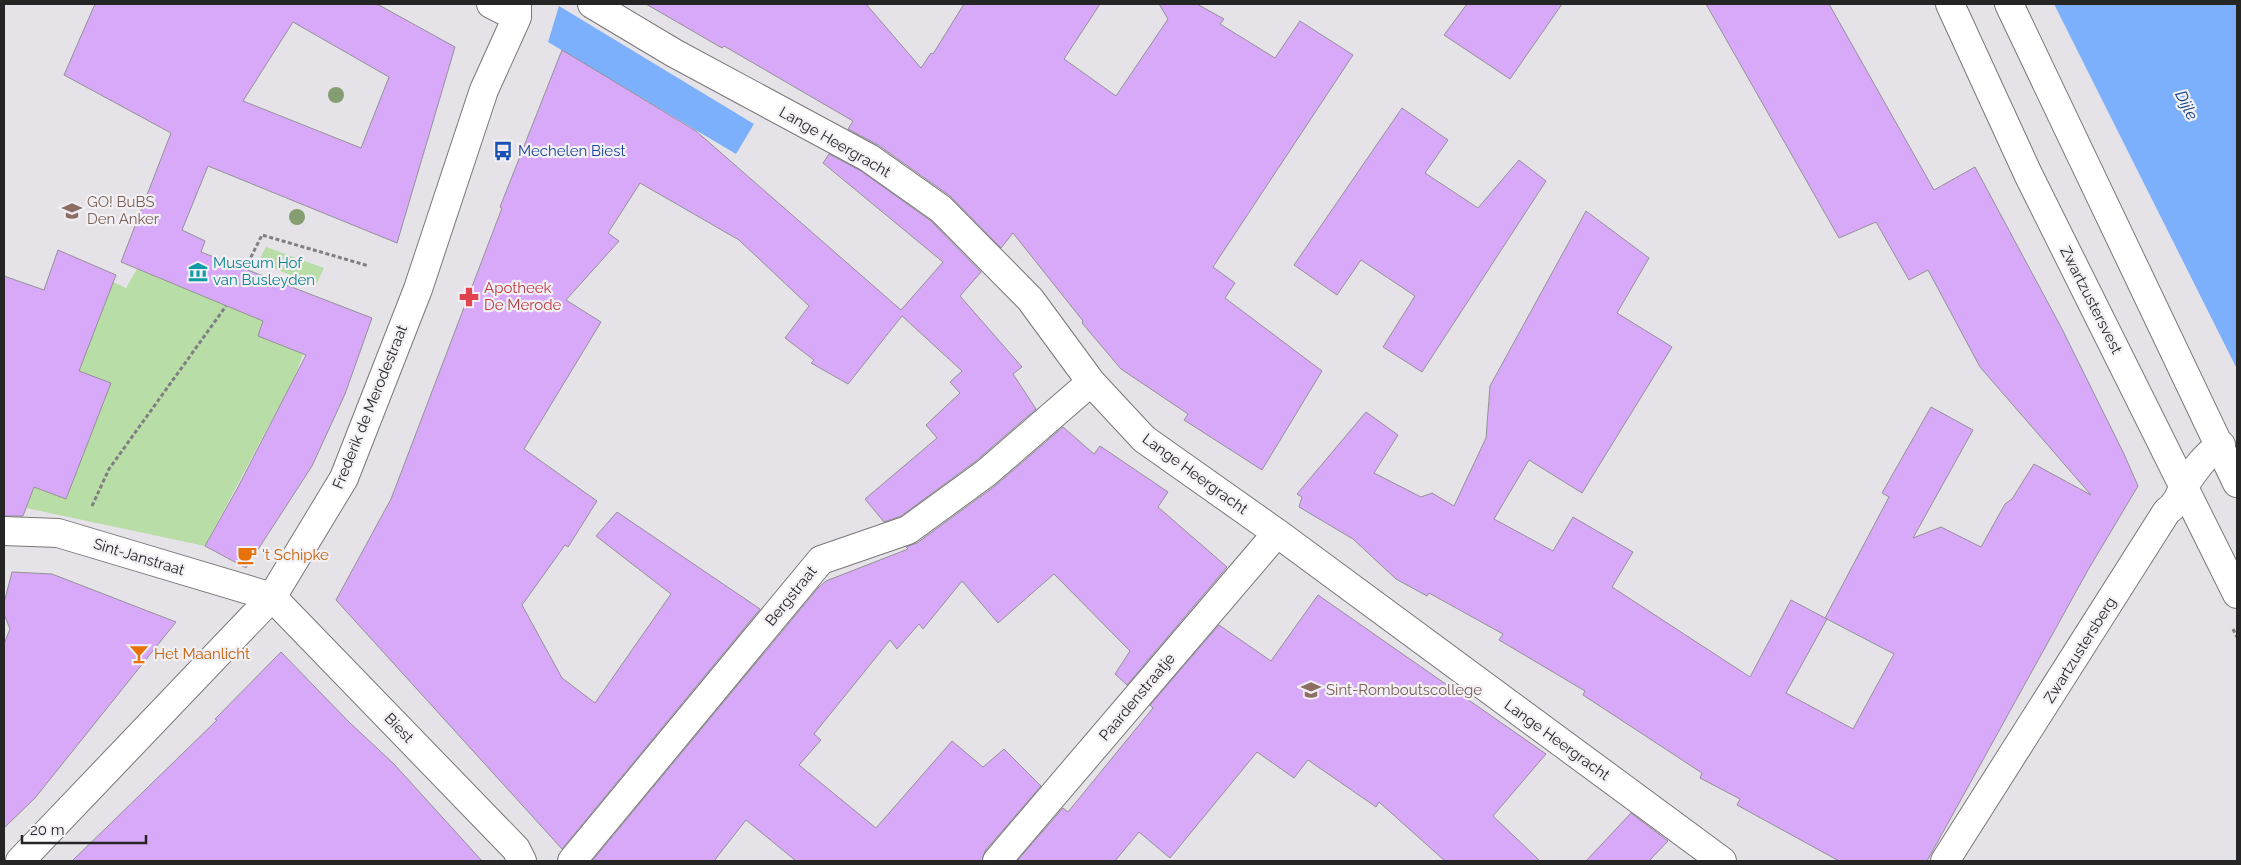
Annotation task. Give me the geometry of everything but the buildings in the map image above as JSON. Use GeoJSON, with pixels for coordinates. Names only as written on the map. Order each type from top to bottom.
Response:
{"type":"FeatureCollection","features":[{"type":"Feature","properties":{"kind":"street"},"geometry":{"type":"LineString","coordinates":[[492,4],[517,10]]}},
{"type":"Feature","properties":{"kind":"street","name":"Lange Heergracht"},"geometry":{"type":"LineString","coordinates":[[592,4],[674,53],[869,158],[941,209],[1030,299],[1091,382],[1144,439],[1277,533],[1722,861]]}},
{"type":"Feature","properties":{"kind":"street","name":"Zwartzustersvest"},"geometry":{"type":"LineString","coordinates":[[1950,4],[2028,174],[2185,486],[2237,594]]}},
{"type":"Feature","properties":{"kind":"street"},"geometry":{"type":"LineString","coordinates":[[2009,4],[2221,445],[2237,483]]}},
{"type":"Feature","properties":{"kind":"street","name":"Frederik de Merodestraat"},"geometry":{"type":"LineString","coordinates":[[20,861],[272,597],[344,478],[418,289],[484,90],[517,10]]}},
{"type":"Feature","properties":{"kind":"street","name":"Bergstraat"},"geometry":{"type":"LineString","coordinates":[[572,861],[820,560],[908,530],[986,473],[1091,382]]}},
{"type":"Feature","properties":{"kind":"street","name":"Zwartzustersberg"},"geometry":{"type":"LineString","coordinates":[[1945,861],[2167,511],[2174,507],[2185,486],[2208,454],[2221,445]]}},
{"type":"Feature","properties":{"kind":"street","name":"Sint-Janstraat"},"geometry":{"type":"LineString","coordinates":[[4,531],[58,533],[272,597]]}},
{"type":"Feature","properties":{"kind":"street","name":"Paardenstraatje"},"geometry":{"type":"LineString","coordinates":[[997,861],[1277,533]]}},
{"type":"Feature","properties":{"kind":"street","name":"Biest"},"geometry":{"type":"LineString","coordinates":[[272,597],[516,850],[522,861]]}},
{"type":"Feature","properties":{"kind":"path"},"geometry":{"type":"LineString","coordinates":[[245,269],[262,235],[369,266]]}},
{"type":"Feature","properties":{"kind":"path"},"geometry":{"type":"LineString","coordinates":[[90,543],[86,521],[109,469],[226,306]]}},
{"type":"Feature","properties":{"kind":"green space"},"geometry":{"type":"Polygon","coordinates":[[[266,247],[324,268],[316,285],[258,262],[266,247]]]}},
{"type":"Feature","properties":{"kind":"green space"},"geometry":{"type":"Polygon","coordinates":[[[137,269],[263,321],[258,336],[309,339],[294,378],[205,546],[26,508],[113,282],[126,288],[137,269]]]}},
{"type":"Feature","properties":{"kind":"water","name":"Dijle"},"geometry":{"type":"Polygon","coordinates":[[[2054,4],[2237,4],[2237,369],[2054,4]]]}},
{"type":"Feature","properties":{"kind":"water"},"geometry":{"type":"Polygon","coordinates":[[[559,6],[754,124],[736,154],[548,42],[559,6]]]}},
{"type":"Feature","properties":{"kind":"place","name":"Mechelen Biest"},"geometry":{"type":"Point","coordinates":[503,151]}},
{"type":"Feature","properties":{"kind":"place","name":"GO! BuBS Den Anker"},"geometry":{"type":"Point","coordinates":[72,211]}},
{"type":"Feature","properties":{"kind":"place","name":"Museum Hof van Busleyden"},"geometry":{"type":"Point","coordinates":[198,272]}},
{"type":"Feature","properties":{"kind":"place","name":"Apotheek De Merode"},"geometry":{"type":"Point","coordinates":[469,297]}},
{"type":"Feature","properties":{"kind":"place","name":"'t Schipke"},"geometry":{"type":"Point","coordinates":[247,555]}},
{"type":"Feature","properties":{"kind":"place","name":"Het Maanlicht"},"geometry":{"type":"Point","coordinates":[139,654]}},
{"type":"Feature","properties":{"kind":"place","name":"Sint-Romboutscollege"},"geometry":{"type":"Point","coordinates":[1311,690]}}]}
